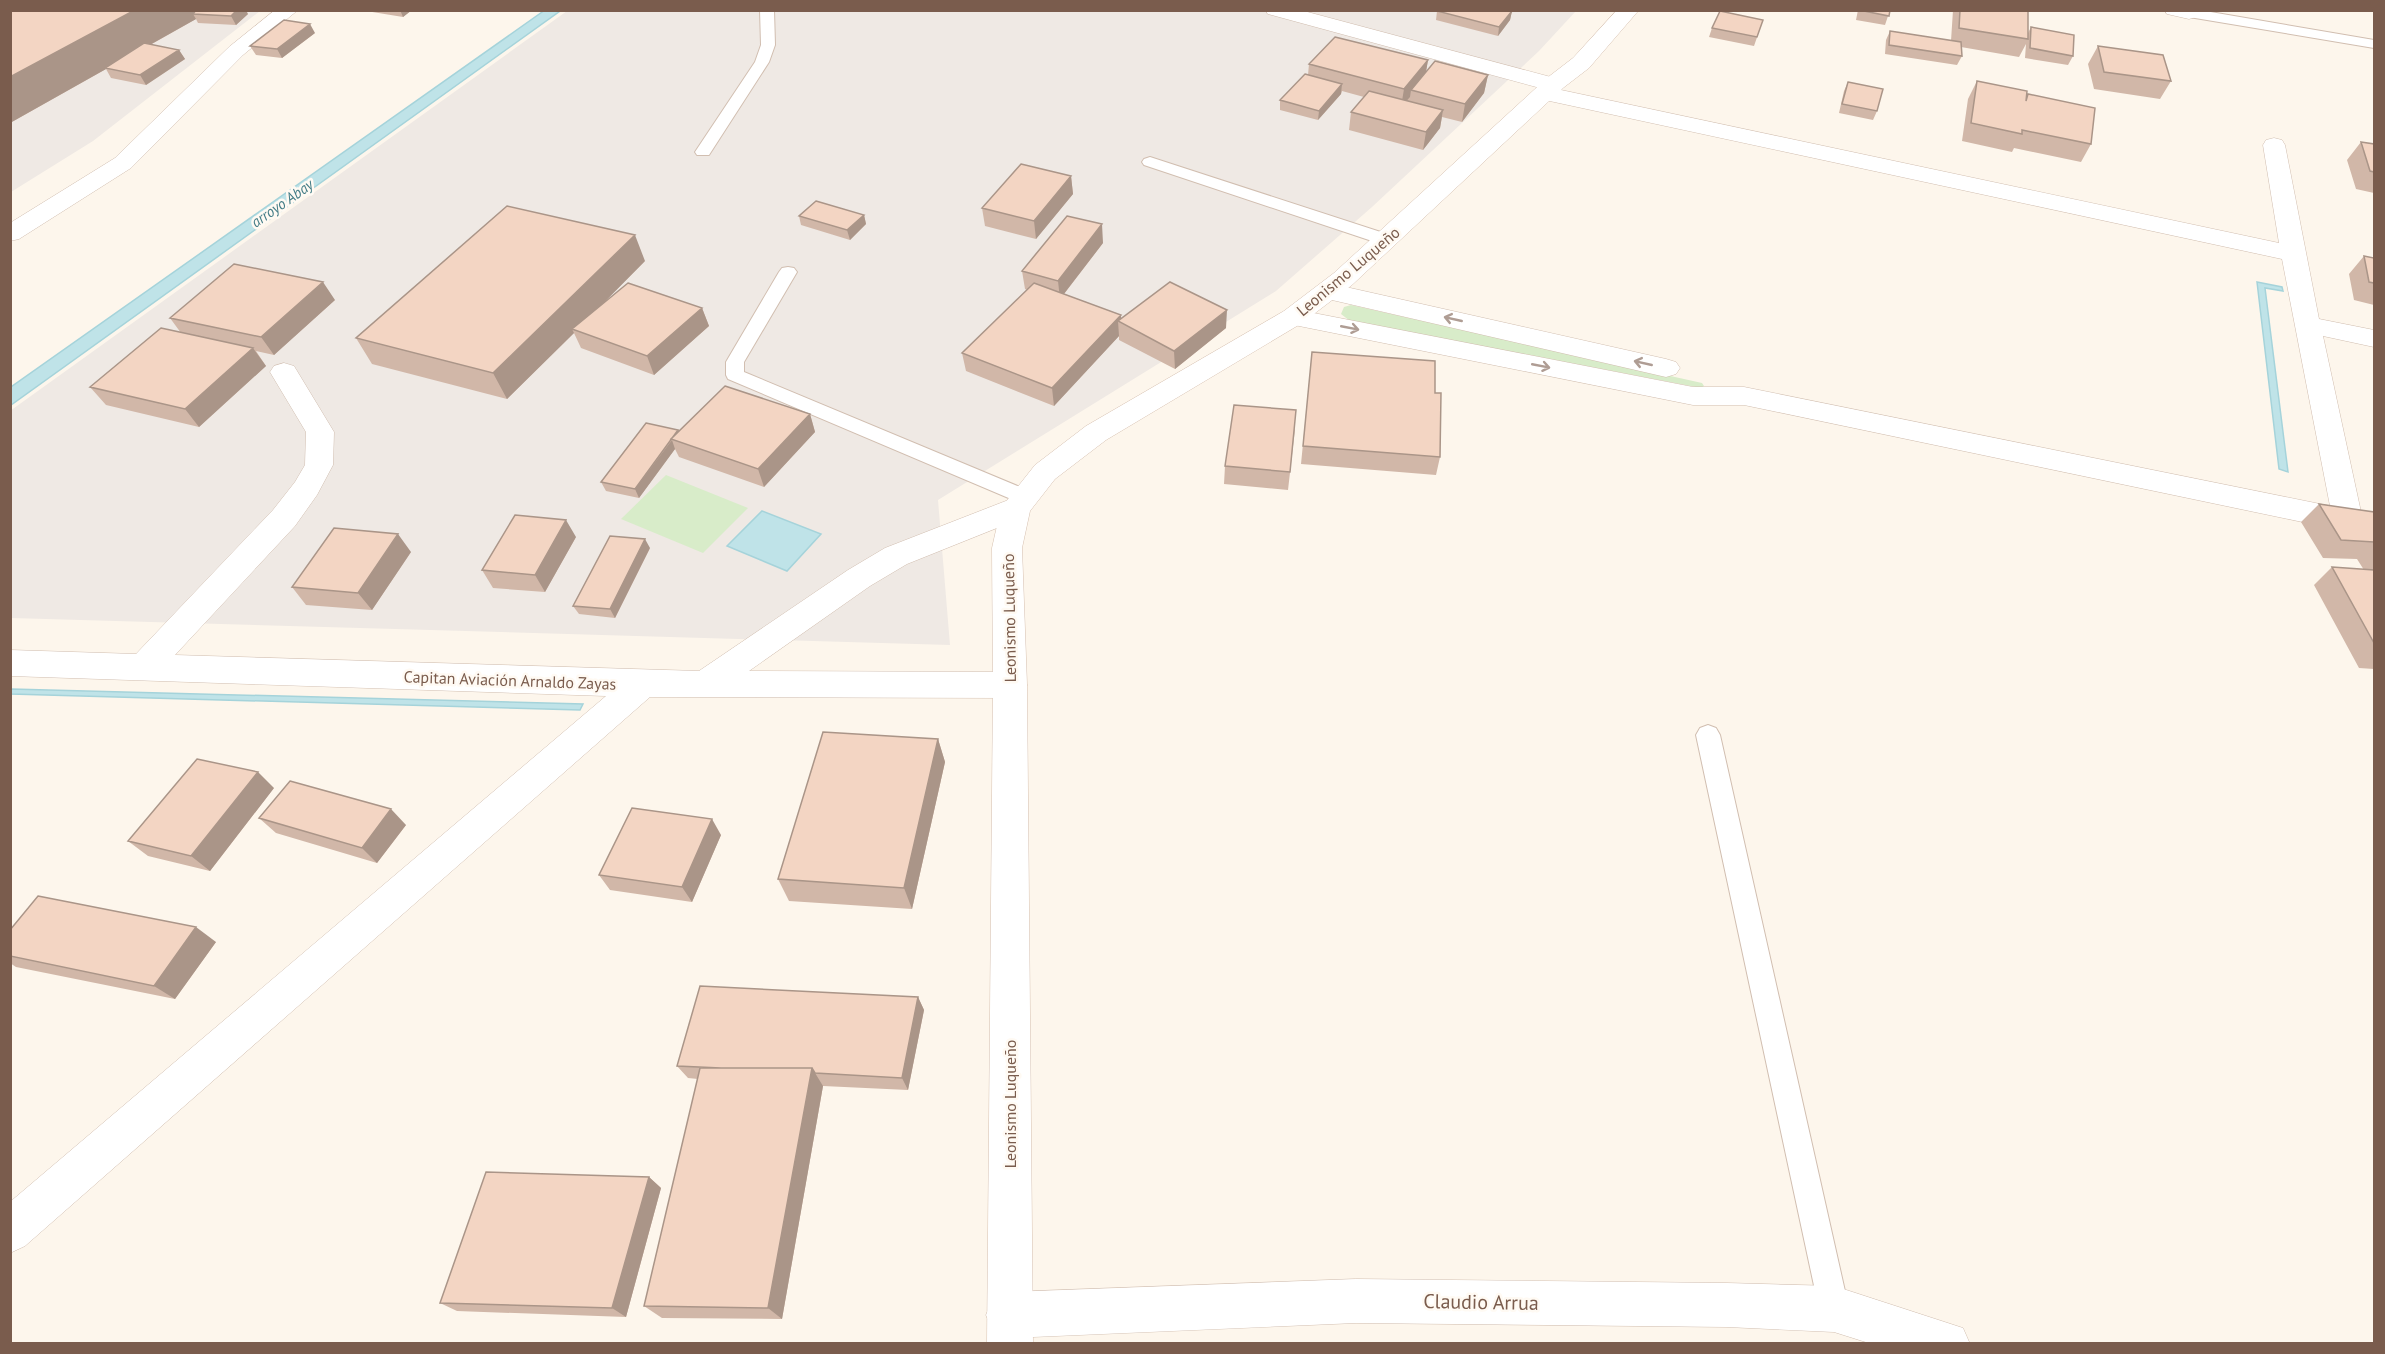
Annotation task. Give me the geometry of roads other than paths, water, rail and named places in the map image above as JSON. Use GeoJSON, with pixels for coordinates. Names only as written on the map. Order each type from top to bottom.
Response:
{"type":"FeatureCollection","features":[{"type":"Feature","properties":{"kind":"street"},"geometry":{"type":"LineString","coordinates":[[10,234],[123,163],[236,51],[288,10]]}},
{"type":"Feature","properties":{"kind":"street"},"geometry":{"type":"LineString","coordinates":[[1275,10],[1550,89],[2294,254]]}},
{"type":"Feature","properties":{"kind":"street","name":"Leonismo Luqueño"},"geometry":{"type":"LineString","coordinates":[[1010,1329],[1010,685],[1007,548],[1020,503],[1045,472],[1096,433],[1293,316],[1328,291],[1581,63],[1629,10]]}},
{"type":"Feature","properties":{"kind":"street"},"geometry":{"type":"LineString","coordinates":[[1293,316],[1693,396],[1744,396],[2361,524],[2308,325],[2274,145]]}},
{"type":"Feature","properties":{"kind":"street"},"geometry":{"type":"LineString","coordinates":[[1328,291],[1700,376],[1744,396]]}},
{"type":"Feature","properties":{"kind":"street"},"geometry":{"type":"LineString","coordinates":[[2308,325],[2374,338]]}},
{"type":"Feature","properties":{"kind":"street"},"geometry":{"type":"LineString","coordinates":[[143,668],[284,518],[308,488],[319,465],[320,432],[284,372]]}},
{"type":"Feature","properties":{"kind":"street"},"geometry":{"type":"LineString","coordinates":[[704,685],[859,578],[896,556],[1020,503]]}},
{"type":"Feature","properties":{"kind":"street","name":"Capitan Aviación Arnaldo Zayas"},"geometry":{"type":"LineString","coordinates":[[10,663],[644,684],[1010,685]]}},
{"type":"Feature","properties":{"kind":"street"},"geometry":{"type":"LineString","coordinates":[[10,1231],[644,684]]}},
{"type":"Feature","properties":{"kind":"street","name":"Claudio Arrua"},"geometry":{"type":"LineString","coordinates":[[1010,1329],[1356,1301],[1727,1305],[1834,1309],[1947,1344]]}},
{"type":"Feature","properties":{"kind":"lane"},"geometry":{"type":"LineString","coordinates":[[703,152],[762,62],[768,45],[767,10]]}},
{"type":"Feature","properties":{"kind":"lane"},"geometry":{"type":"LineString","coordinates":[[2182,12],[2374,44]]}},
{"type":"Feature","properties":{"kind":"lane"},"geometry":{"type":"LineString","coordinates":[[1150,162],[1387,240]]}},
{"type":"Feature","properties":{"kind":"lane"},"geometry":{"type":"LineString","coordinates":[[788,272],[735,362],[735,375],[1020,503]]}},
{"type":"Feature","properties":{"kind":"lane"},"geometry":{"type":"LineString","coordinates":[[1708,735],[1834,1309]]}},
{"type":"Feature","properties":{"kind":"water","name":"arroyo Abay"},"geometry":{"type":"Polygon","coordinates":[[[545,10],[560,11],[11,405],[11,387],[545,10]]]}},
{"type":"Feature","properties":{"kind":"water"},"geometry":{"type":"Polygon","coordinates":[[[2257,282],[2282,287],[2283,291],[2265,288],[2288,472],[2279,469],[2257,282]]]}},
{"type":"Feature","properties":{"kind":"water"},"geometry":{"type":"Polygon","coordinates":[[[762,511],[821,534],[787,571],[727,546],[762,511]]]}},
{"type":"Feature","properties":{"kind":"water"},"geometry":{"type":"Polygon","coordinates":[[[11,689],[583,704],[580,710],[11,694],[11,689]]]}}]}
